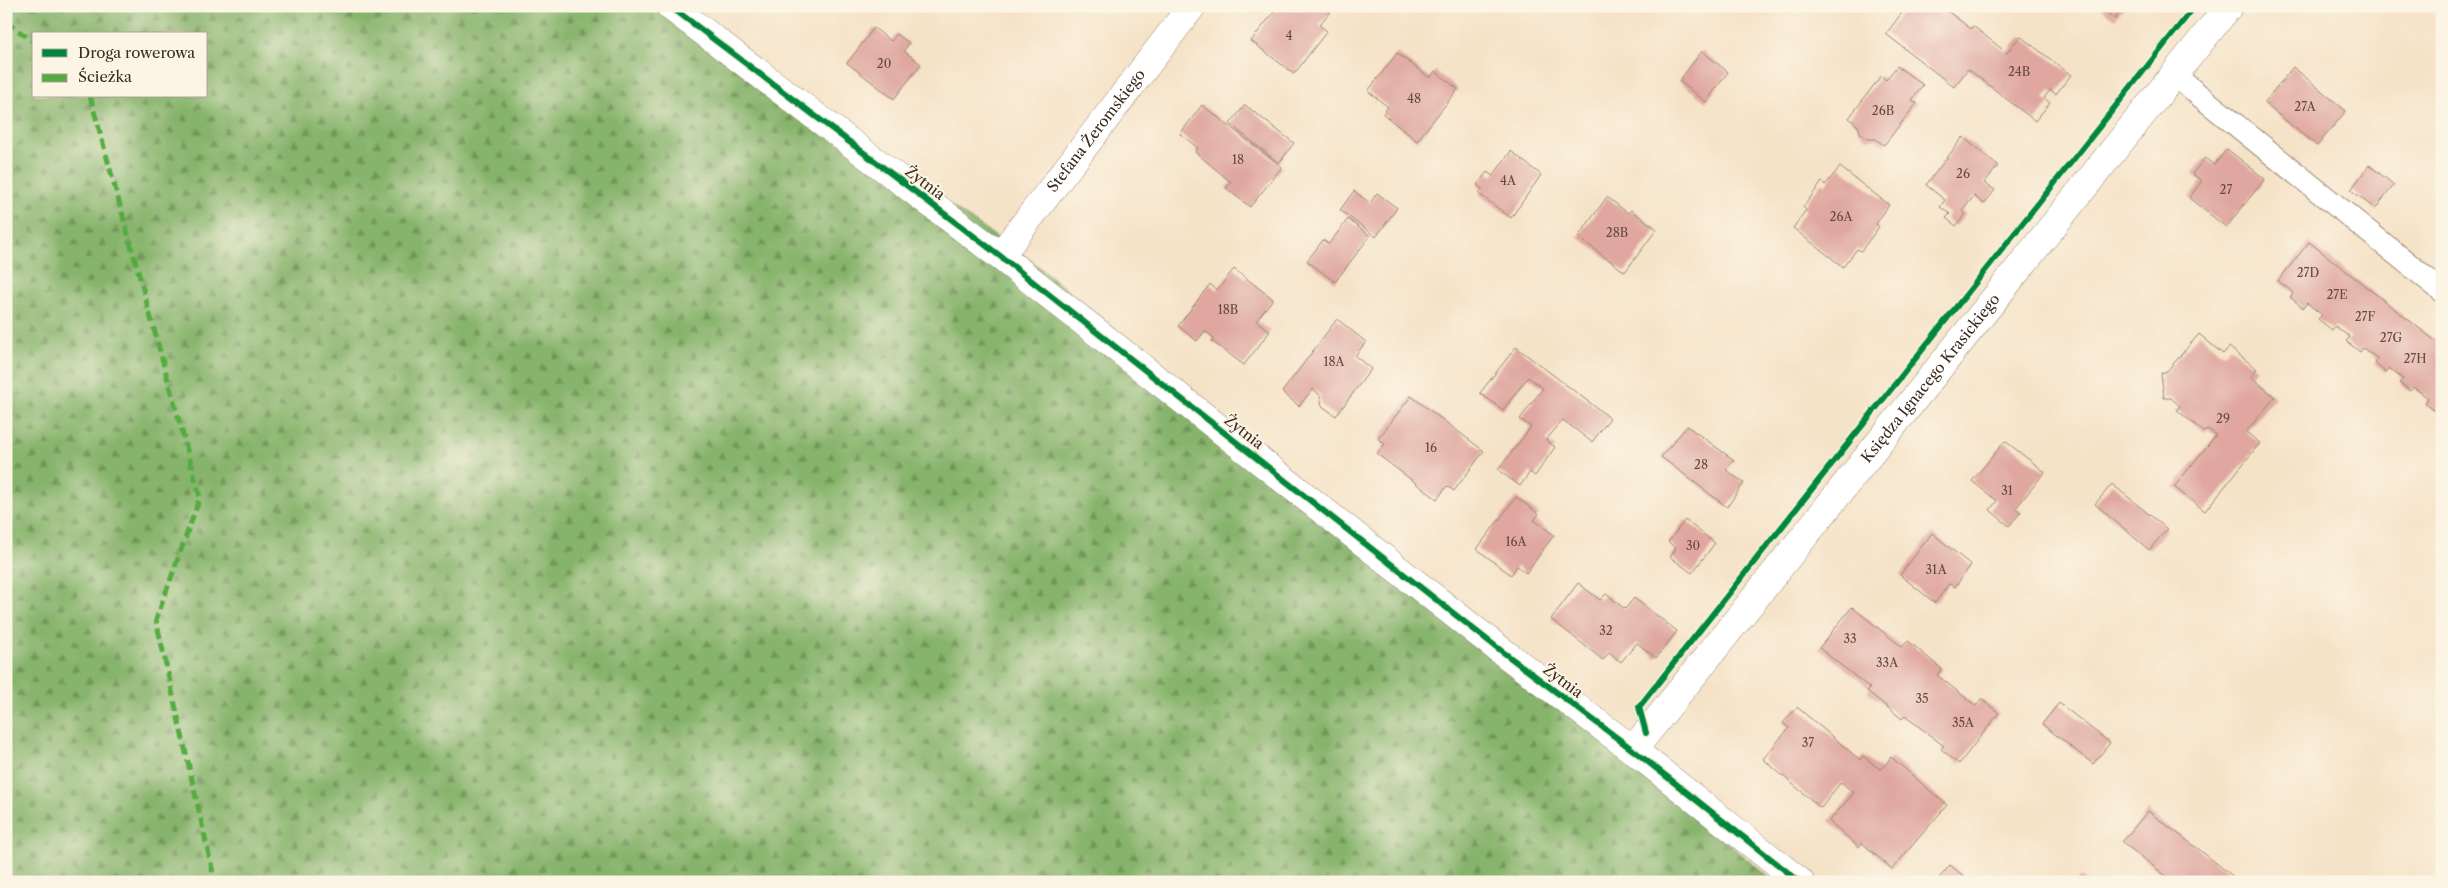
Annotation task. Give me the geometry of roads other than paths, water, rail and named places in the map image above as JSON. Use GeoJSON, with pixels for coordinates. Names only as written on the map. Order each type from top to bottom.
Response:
{"type":"FeatureCollection","features":[{"type":"Feature","properties":{"kind":"street","name":"Żytnia"},"geometry":{"type":"LineString","coordinates":[[670,6],[1000,256],[1495,646],[1633,750],[1800,882]]}},
{"type":"Feature","properties":{"kind":"street","name":"Stefana Żeromskiego"},"geometry":{"type":"LineString","coordinates":[[1000,256],[1192,6]]}},
{"type":"Feature","properties":{"kind":"street","name":"Księdza Ignacego Krasickiego"},"geometry":{"type":"LineString","coordinates":[[1633,750],[2229,6]]}},
{"type":"Feature","properties":{"kind":"lane"},"geometry":{"type":"LineString","coordinates":[[2174,75],[2442,291]]}}]}
